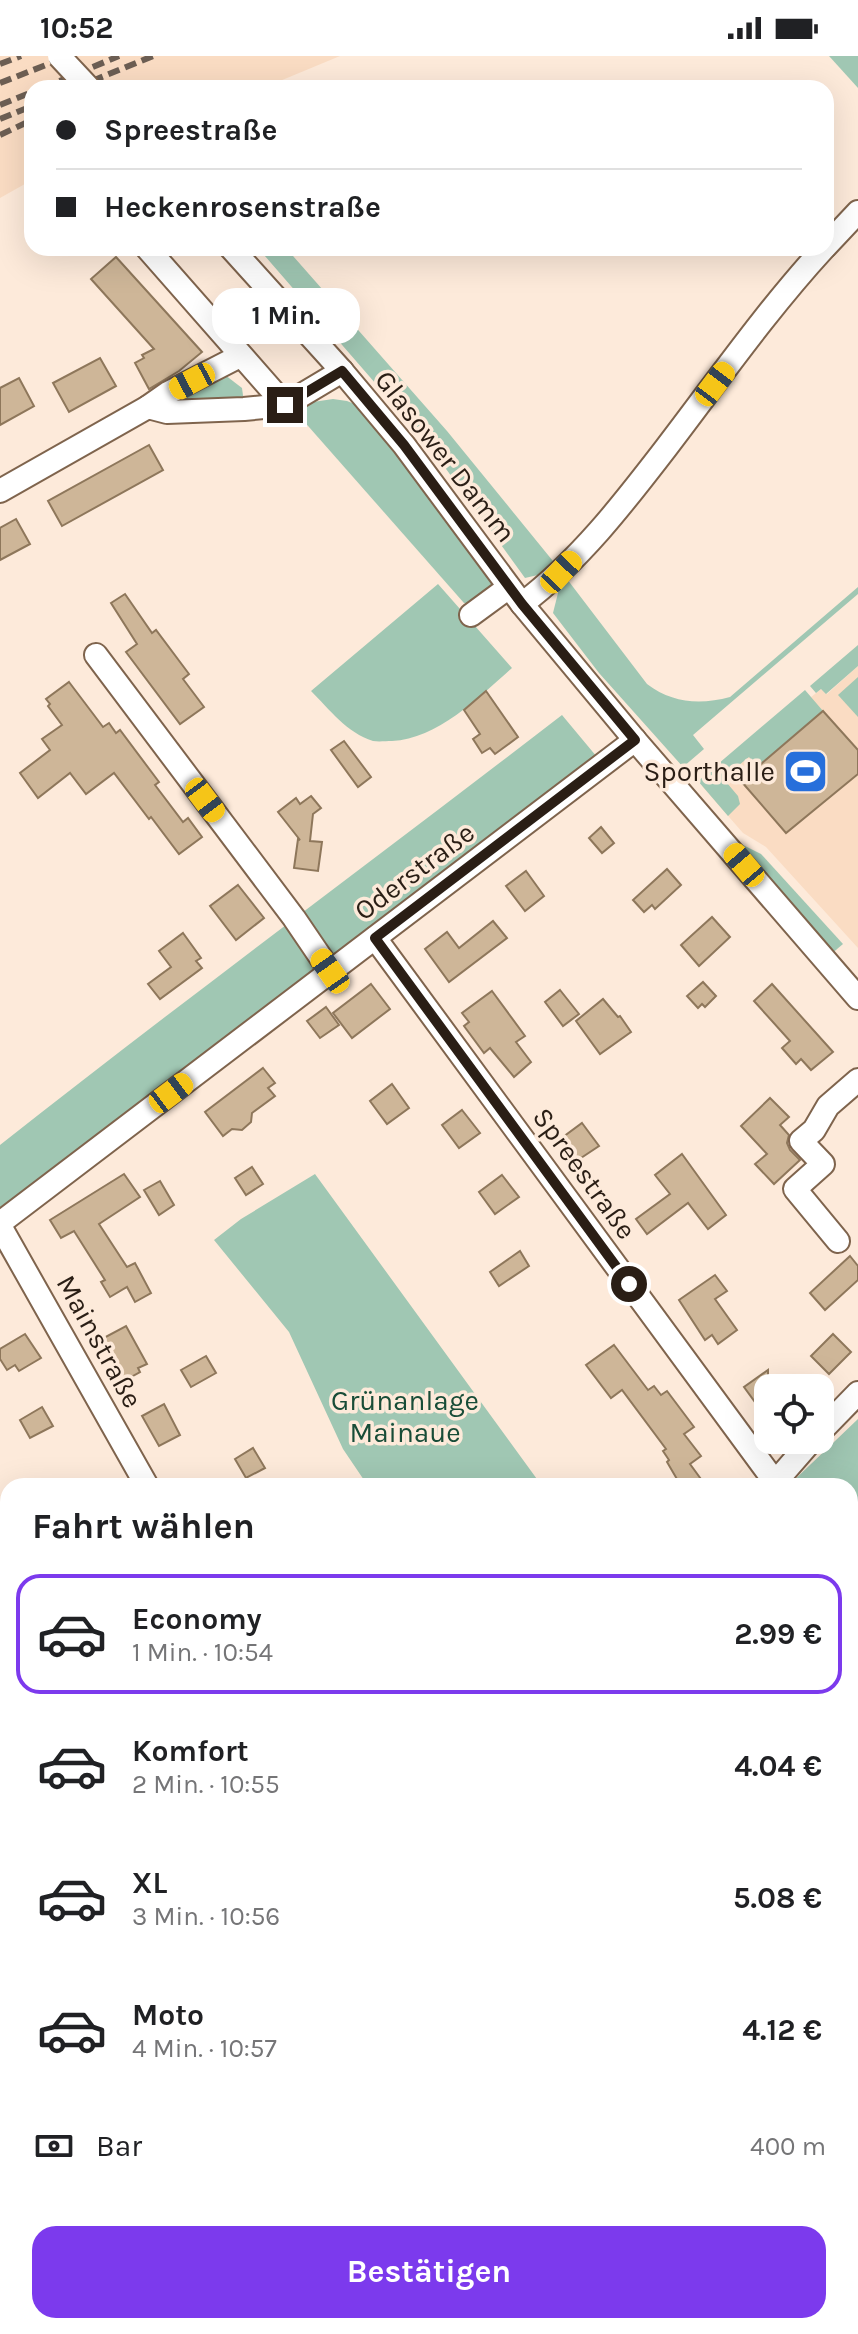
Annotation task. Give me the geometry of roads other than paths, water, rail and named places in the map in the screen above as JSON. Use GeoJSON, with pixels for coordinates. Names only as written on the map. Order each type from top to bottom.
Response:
{"type":"FeatureCollection","features":[{"type":"Feature","properties":{"kind":"street"},"geometry":{"type":"LineString","coordinates":[[59,56],[82,80]]}},
{"type":"Feature","properties":{"kind":"street"},"geometry":{"type":"LineString","coordinates":[[834,237],[858,212]]}},
{"type":"Feature","properties":{"kind":"street"},"geometry":{"type":"LineString","coordinates":[[154,256],[285,405]]}},
{"type":"Feature","properties":{"kind":"street","name":"Glasower Damm"},"geometry":{"type":"LineString","coordinates":[[238,256],[404,445],[516,595],[635,740],[858,998]]}},
{"type":"Feature","properties":{"kind":"street"},"geometry":{"type":"LineString","coordinates":[[471,615],[561,572],[622,506],[789,286],[817,256]]}},
{"type":"Feature","properties":{"kind":"street"},"geometry":{"type":"LineString","coordinates":[[0,491],[168,393],[240,356]]}},
{"type":"Feature","properties":{"kind":"street"},"geometry":{"type":"LineString","coordinates":[[148,407],[167,412],[285,405],[342,371]]}},
{"type":"Feature","properties":{"kind":"street"},"geometry":{"type":"LineString","coordinates":[[96,655],[294,918],[330,971]]}},
{"type":"Feature","properties":{"kind":"street","name":"Oderstraße"},"geometry":{"type":"LineString","coordinates":[[0,1224],[635,740]]}},
{"type":"Feature","properties":{"kind":"street","name":"Spreestraße"},"geometry":{"type":"LineString","coordinates":[[375,938],[770,1478]]}},
{"type":"Feature","properties":{"kind":"street"},"geometry":{"type":"LineString","coordinates":[[838,1241],[795,1189],[823,1164],[801,1141],[814,1130],[828,1106],[858,1080]]}},
{"type":"Feature","properties":{"kind":"street","name":"Mainstraße"},"geometry":{"type":"LineString","coordinates":[[0,1224],[143,1478]]}},
{"type":"Feature","properties":{"kind":"street"},"geometry":{"type":"LineString","coordinates":[[834,1418],[858,1393]]}},
{"type":"Feature","properties":{"kind":"street"},"geometry":{"type":"LineString","coordinates":[[779,1478],[800,1454]]}},
{"type":"Feature","properties":{"kind":"railway"},"geometry":{"type":"LineString","coordinates":[[0,64],[21,56]]}},
{"type":"Feature","properties":{"kind":"railway"},"geometry":{"type":"LineString","coordinates":[[0,83],[69,56]]}},
{"type":"Feature","properties":{"kind":"railway"},"geometry":{"type":"LineString","coordinates":[[62,80],[119,56]]}},
{"type":"Feature","properties":{"kind":"railway"},"geometry":{"type":"LineString","coordinates":[[94,80],[153,56]]}},
{"type":"Feature","properties":{"kind":"railway"},"geometry":{"type":"LineString","coordinates":[[0,105],[24,95]]}},
{"type":"Feature","properties":{"kind":"railway"},"geometry":{"type":"LineString","coordinates":[[0,119],[24,109]]}},
{"type":"Feature","properties":{"kind":"railway"},"geometry":{"type":"LineString","coordinates":[[0,135],[24,124]]}},
{"type":"Feature","properties":{"kind":"place","name":"Sporthalle"},"geometry":{"type":"Point","coordinates":[806,771]}},
{"type":"Feature","properties":{"kind":"park label","name":"Grünanlage Mainaue"},"geometry":{"type":"Point","coordinates":[405,1416]}}]}
